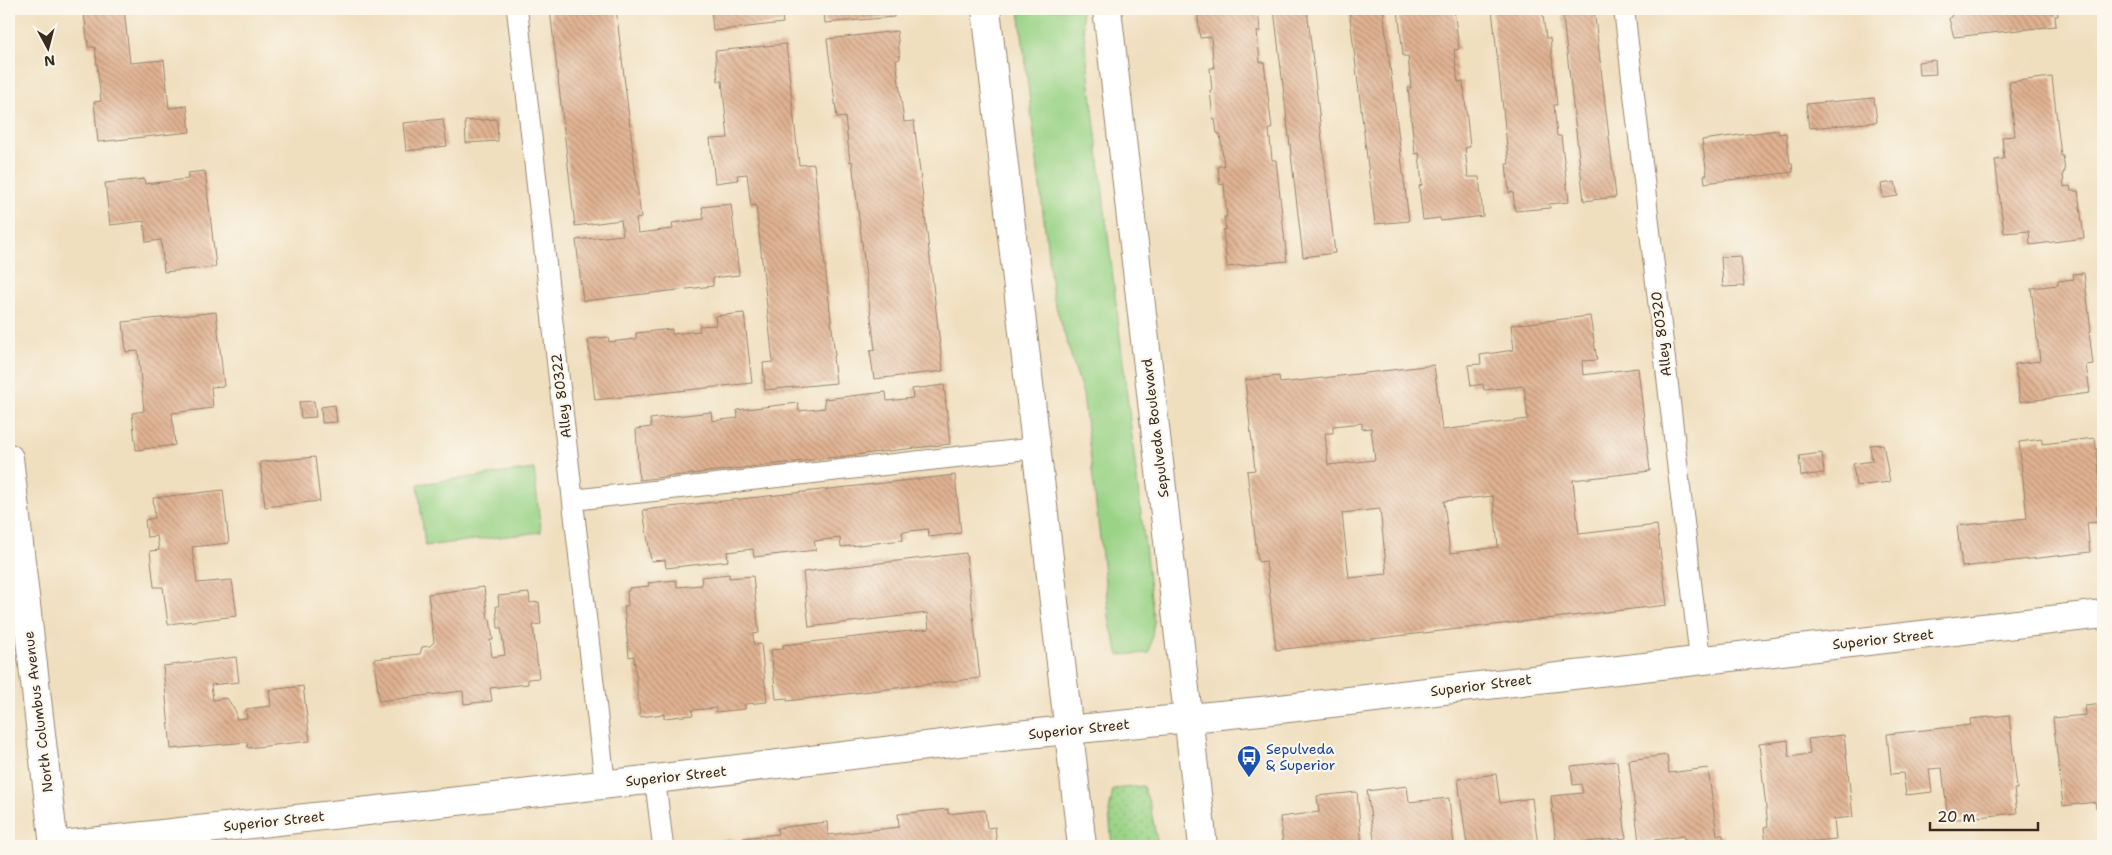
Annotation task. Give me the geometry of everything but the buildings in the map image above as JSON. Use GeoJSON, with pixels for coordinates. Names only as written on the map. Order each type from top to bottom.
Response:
{"type":"FeatureCollection","features":[{"type":"Feature","properties":{"kind":"street"},"geometry":{"type":"LineString","coordinates":[[986,9],[1082,846]]}},
{"type":"Feature","properties":{"kind":"street","name":"Sepulveda Boulevard"},"geometry":{"type":"LineString","coordinates":[[1107,9],[1204,846]]}},
{"type":"Feature","properties":{"kind":"street","name":"North Columbus Avenue"},"geometry":{"type":"LineString","coordinates":[[9,458],[54,846]]}},
{"type":"Feature","properties":{"kind":"street","name":"Superior Street"},"geometry":{"type":"LineString","coordinates":[[54,846],[655,779],[1070,730],[1271,710],[2103,614]]}},
{"type":"Feature","properties":{"kind":"lane","name":"Alley 80322"},"geometry":{"type":"LineString","coordinates":[[517,9],[605,784]]}},
{"type":"Feature","properties":{"kind":"lane","name":"Alley 80320"},"geometry":{"type":"LineString","coordinates":[[1624,9],[1700,660]]}},
{"type":"Feature","properties":{"kind":"lane"},"geometry":{"type":"LineString","coordinates":[[573,500],[1036,448]]}},
{"type":"Feature","properties":{"kind":"lane"},"geometry":{"type":"LineString","coordinates":[[655,779],[663,846]]}},
{"type":"Feature","properties":{"kind":"green space"},"geometry":{"type":"Polygon","coordinates":[[[1019,9],[1081,9],[1154,622],[1149,653],[1119,655],[1110,624],[1083,394],[1053,297],[1019,9]]]}},
{"type":"Feature","properties":{"kind":"green space"},"geometry":{"type":"Polygon","coordinates":[[[534,469],[541,532],[425,546],[418,484],[534,469]]]}},
{"type":"Feature","properties":{"kind":"green space"},"geometry":{"type":"Polygon","coordinates":[[[1143,786],[1150,805],[1158,846],[1112,846],[1109,812],[1113,789],[1143,786]]]}},
{"type":"Feature","properties":{"kind":"place","name":"Sepulveda & Superior"},"geometry":{"type":"Point","coordinates":[1249,778]}}]}
